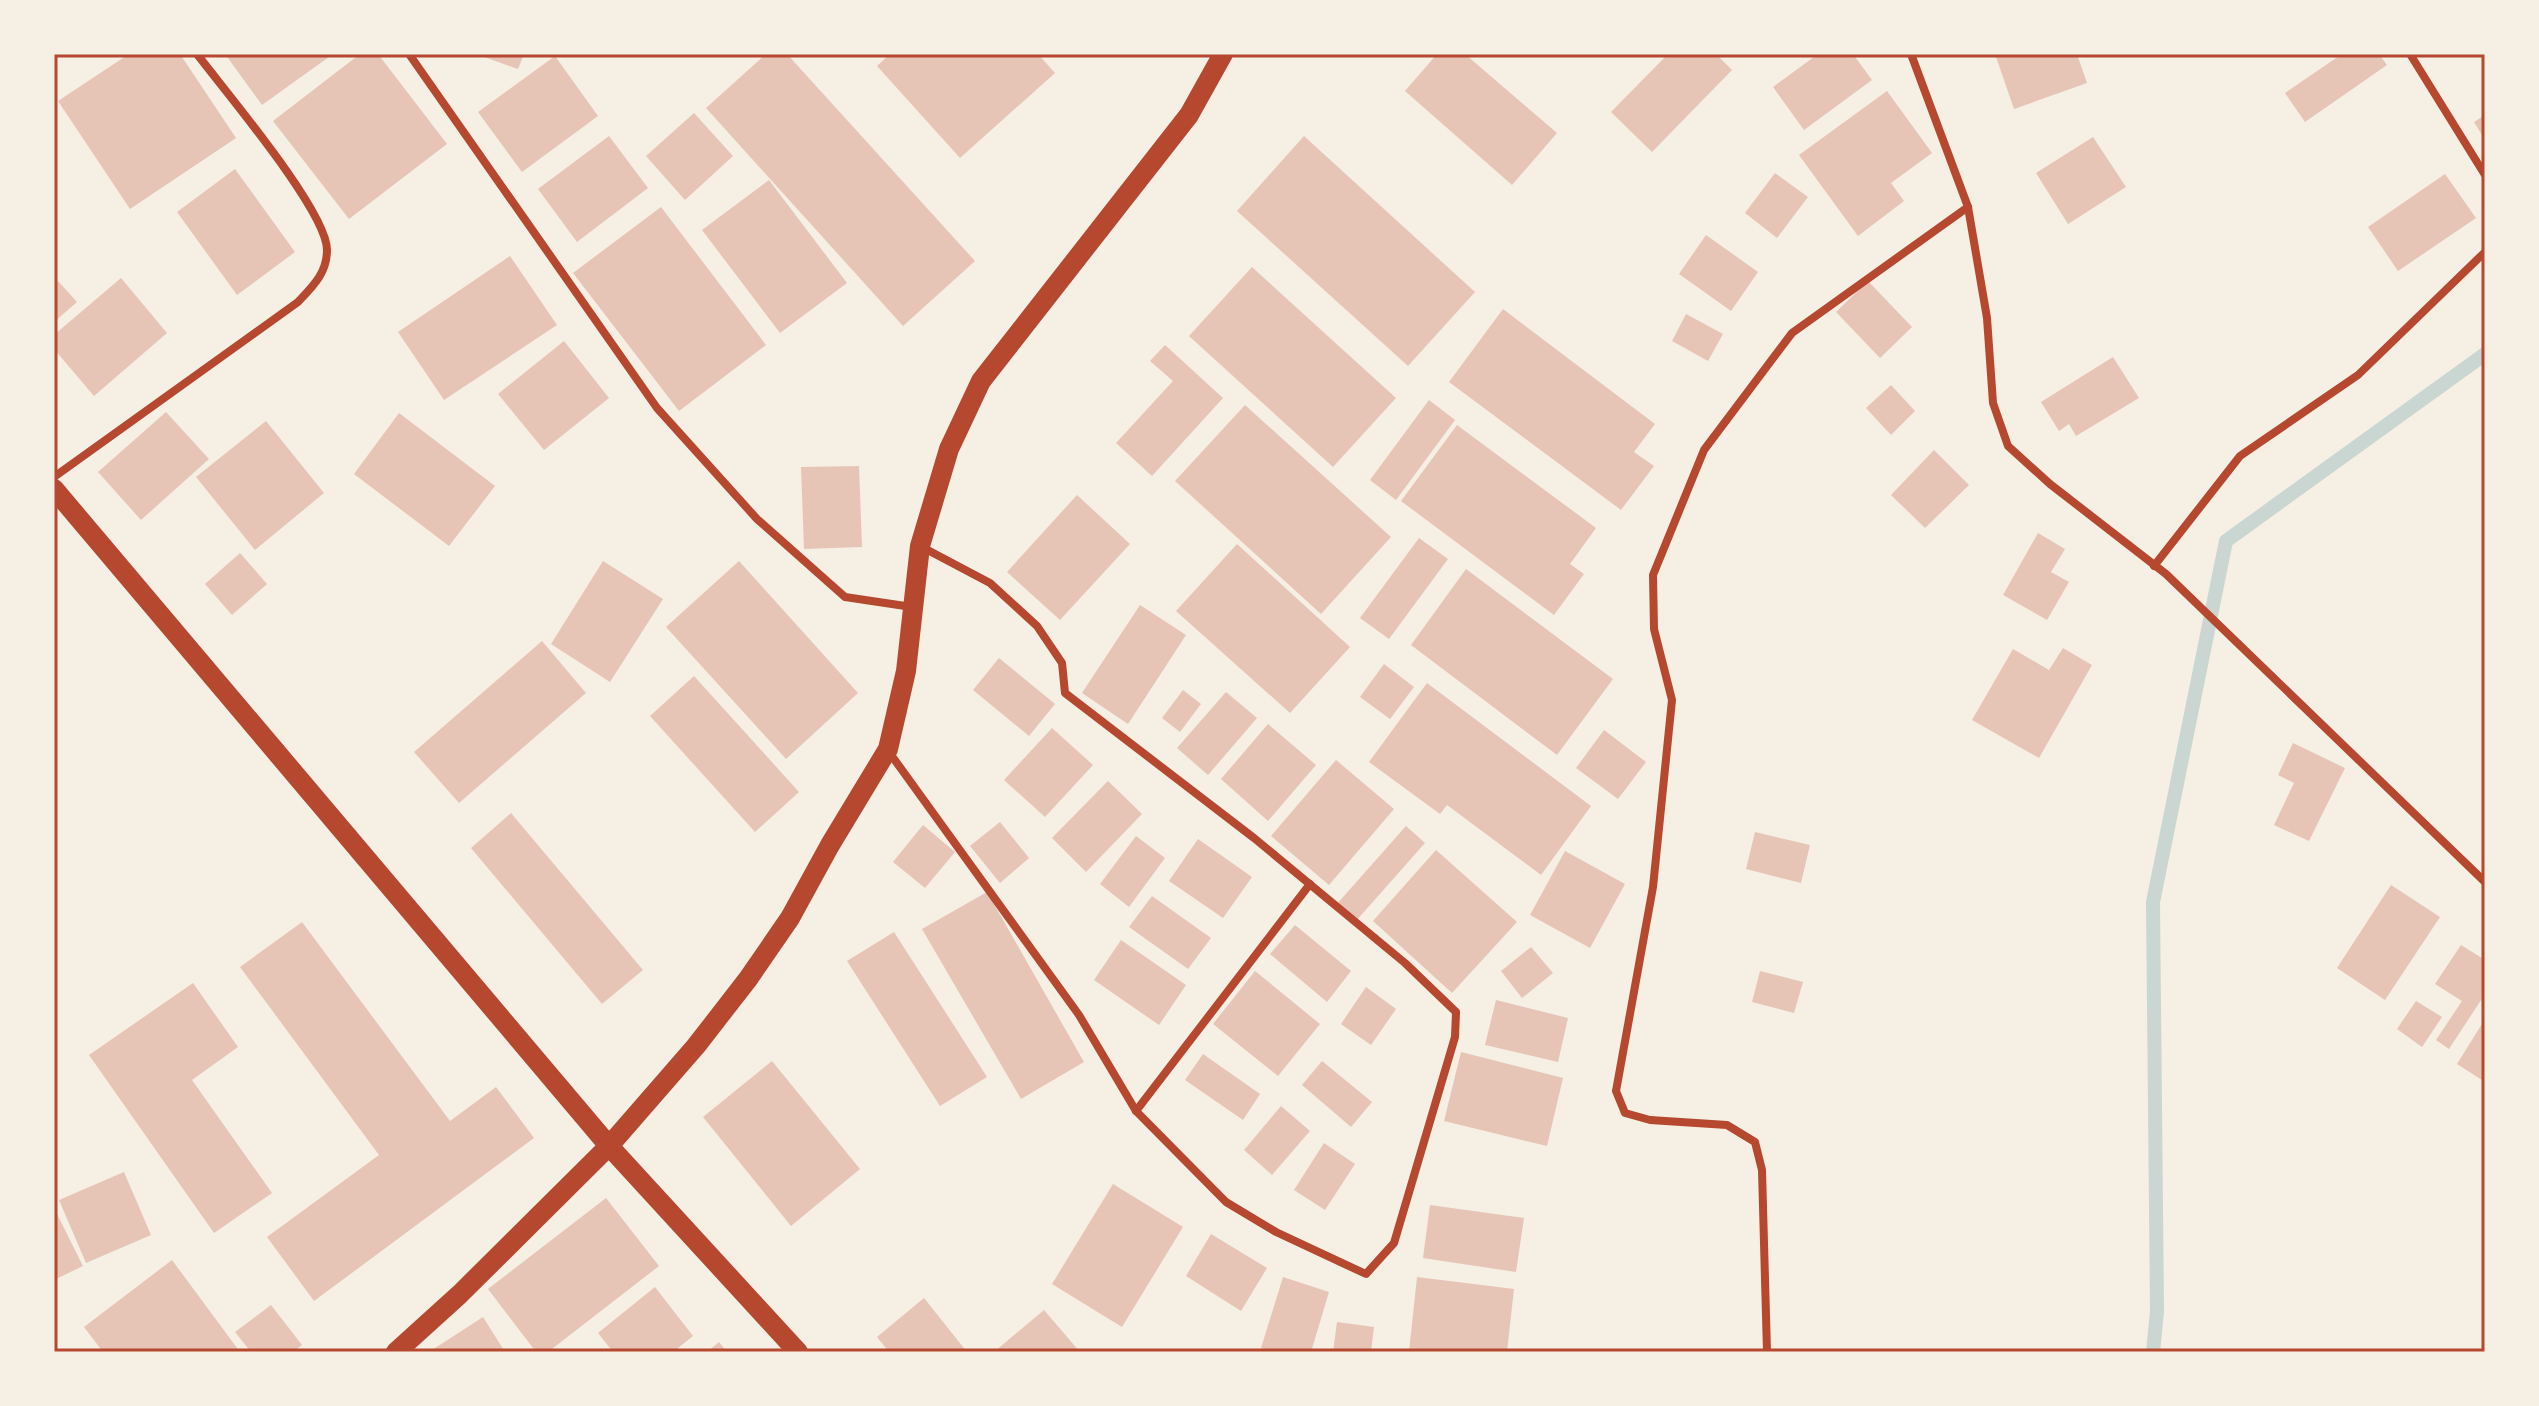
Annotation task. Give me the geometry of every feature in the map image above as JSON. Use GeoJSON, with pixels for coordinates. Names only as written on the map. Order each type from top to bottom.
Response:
{"type":"FeatureCollection","features":[{"type":"Feature","properties":{"kind":"main road"},"geometry":{"type":"LineString","coordinates":[[396,1352],[460,1294],[609,1146],[696,1046],[790,918],[888,749],[906,671],[920,546],[949,449],[981,381],[1189,115],[1223,54]]}},
{"type":"Feature","properties":{"kind":"main road"},"geometry":{"type":"LineString","coordinates":[[54,489],[609,1146],[798,1352]]}},
{"type":"Feature","properties":{"kind":"street"},"geometry":{"type":"LineString","coordinates":[[54,477],[298,302],[322,278],[328,248],[309,201],[197,54]]}},
{"type":"Feature","properties":{"kind":"street"},"geometry":{"type":"LineString","coordinates":[[409,54],[657,408],[747,508],[845,597],[912,607]]}},
{"type":"Feature","properties":{"kind":"street"},"geometry":{"type":"LineString","coordinates":[[1911,54],[1968,207],[1987,318],[1993,403],[2008,446],[2050,484],[2166,574],[2485,882]]}},
{"type":"Feature","properties":{"kind":"street"},"geometry":{"type":"LineString","coordinates":[[2410,54],[2485,175]]}},
{"type":"Feature","properties":{"kind":"street"},"geometry":{"type":"LineString","coordinates":[[1767,1352],[1762,1170],[1755,1142],[1727,1125],[1650,1120],[1625,1113],[1616,1091],[1653,887],[1672,700],[1654,629],[1653,575],[1704,450],[1792,333],[1968,207]]}},
{"type":"Feature","properties":{"kind":"street"},"geometry":{"type":"LineString","coordinates":[[2154,566],[2240,456],[2358,375],[2485,252]]}},
{"type":"Feature","properties":{"kind":"street"},"geometry":{"type":"LineString","coordinates":[[888,749],[1079,1015],[1136,1111],[1226,1202],[1276,1232],[1366,1274],[1394,1243],[1455,1037],[1456,1012],[1405,963],[1310,884],[1065,693],[1062,663],[1037,626],[990,583],[920,546]]}},
{"type":"Feature","properties":{"kind":"street"},"geometry":{"type":"LineString","coordinates":[[1136,1111],[1310,884]]}},
{"type":"Feature","properties":{"kind":"building"},"geometry":{"type":"Polygon","coordinates":[[[129,54],[180,54],[236,138],[130,209],[58,101],[129,54]]]}},
{"type":"Feature","properties":{"kind":"building"},"geometry":{"type":"Polygon","coordinates":[[[225,54],[333,54],[262,105],[225,54]]]}},
{"type":"Feature","properties":{"kind":"building"},"geometry":{"type":"Polygon","coordinates":[[[360,54],[378,54],[447,144],[349,219],[273,121],[360,54]]]}},
{"type":"Feature","properties":{"kind":"building"},"geometry":{"type":"Polygon","coordinates":[[[476,54],[524,54],[518,69],[476,54]]]}},
{"type":"Feature","properties":{"kind":"building"},"geometry":{"type":"Polygon","coordinates":[[[766,54],[787,54],[975,261],[903,326],[706,108],[766,54]]]}},
{"type":"Feature","properties":{"kind":"building"},"geometry":{"type":"Polygon","coordinates":[[[890,54],[1038,54],[1055,73],[960,158],[877,66],[890,54]]]}},
{"type":"Feature","properties":{"kind":"building"},"geometry":{"type":"Polygon","coordinates":[[[1437,54],[1465,54],[1557,133],[1512,185],[1405,91],[1437,54]]]}},
{"type":"Feature","properties":{"kind":"building"},"geometry":{"type":"Polygon","coordinates":[[[1668,54],[1716,54],[1732,70],[1652,152],[1611,112],[1668,54]]]}},
{"type":"Feature","properties":{"kind":"building"},"geometry":{"type":"Polygon","coordinates":[[[1818,54],[1853,54],[1872,80],[1804,130],[1773,87],[1818,54]]]}},
{"type":"Feature","properties":{"kind":"building"},"geometry":{"type":"Polygon","coordinates":[[[1995,54],[2077,54],[2087,83],[2014,109],[1995,54]]]}},
{"type":"Feature","properties":{"kind":"building"},"geometry":{"type":"Polygon","coordinates":[[[2342,54],[2379,54],[2387,65],[2305,122],[2285,93],[2342,54]]]}},
{"type":"Feature","properties":{"kind":"building"},"geometry":{"type":"Polygon","coordinates":[[[555,56],[598,116],[522,172],[478,112],[555,56]]]}},
{"type":"Feature","properties":{"kind":"building"},"geometry":{"type":"Polygon","coordinates":[[[1887,91],[1932,153],[1891,183],[1904,201],[1858,236],[1799,155],[1887,91]]]}},
{"type":"Feature","properties":{"kind":"building"},"geometry":{"type":"Polygon","coordinates":[[[694,113],[733,156],[685,200],[646,156],[694,113]]]}},
{"type":"Feature","properties":{"kind":"building"},"geometry":{"type":"Polygon","coordinates":[[[2485,115],[2485,140],[2474,122],[2485,115]]]}},
{"type":"Feature","properties":{"kind":"building"},"geometry":{"type":"Polygon","coordinates":[[[609,136],[648,188],[577,242],[538,189],[609,136]]]}},
{"type":"Feature","properties":{"kind":"building"},"geometry":{"type":"Polygon","coordinates":[[[1304,136],[1475,292],[1408,366],[1237,211],[1304,136]]]}},
{"type":"Feature","properties":{"kind":"building"},"geometry":{"type":"Polygon","coordinates":[[[2093,137],[2126,187],[2068,224],[2036,173],[2093,137]]]}},
{"type":"Feature","properties":{"kind":"building"},"geometry":{"type":"Polygon","coordinates":[[[235,169],[295,252],[237,295],[177,212],[235,169]]]}},
{"type":"Feature","properties":{"kind":"building"},"geometry":{"type":"Polygon","coordinates":[[[1775,173],[1808,197],[1777,238],[1745,213],[1775,173]]]}},
{"type":"Feature","properties":{"kind":"building"},"geometry":{"type":"Polygon","coordinates":[[[2445,174],[2476,218],[2398,271],[2368,227],[2445,174]]]}},
{"type":"Feature","properties":{"kind":"building"},"geometry":{"type":"Polygon","coordinates":[[[769,180],[847,283],[780,333],[702,230],[769,180]]]}},
{"type":"Feature","properties":{"kind":"building"},"geometry":{"type":"Polygon","coordinates":[[[661,207],[766,345],[679,411],[573,273],[661,207]]]}},
{"type":"Feature","properties":{"kind":"building"},"geometry":{"type":"Polygon","coordinates":[[[1706,235],[1758,272],[1731,311],[1679,274],[1706,235]]]}},
{"type":"Feature","properties":{"kind":"building"},"geometry":{"type":"Polygon","coordinates":[[[510,256],[557,325],[444,400],[398,332],[510,256]]]}},
{"type":"Feature","properties":{"kind":"building"},"geometry":{"type":"Polygon","coordinates":[[[1252,267],[1396,398],[1333,467],[1189,336],[1252,267]]]}},
{"type":"Feature","properties":{"kind":"building"},"geometry":{"type":"Polygon","coordinates":[[[121,278],[167,333],[94,396],[54,349],[54,335],[121,278]]]}},
{"type":"Feature","properties":{"kind":"building"},"geometry":{"type":"Polygon","coordinates":[[[58,281],[77,302],[54,322],[54,284],[58,281]]]}},
{"type":"Feature","properties":{"kind":"building"},"geometry":{"type":"Polygon","coordinates":[[[1868,281],[1912,327],[1880,358],[1836,312],[1868,281]]]}},
{"type":"Feature","properties":{"kind":"building"},"geometry":{"type":"Polygon","coordinates":[[[1503,309],[1655,424],[1634,452],[1654,466],[1621,510],[1449,382],[1503,309]]]}},
{"type":"Feature","properties":{"kind":"building"},"geometry":{"type":"Polygon","coordinates":[[[1686,314],[1723,334],[1708,361],[1672,341],[1686,314]]]}},
{"type":"Feature","properties":{"kind":"building"},"geometry":{"type":"Polygon","coordinates":[[[564,341],[609,398],[544,450],[498,394],[564,341]]]}},
{"type":"Feature","properties":{"kind":"building"},"geometry":{"type":"Polygon","coordinates":[[[1165,345],[1223,398],[1152,476],[1116,443],[1173,381],[1150,361],[1165,345]]]}},
{"type":"Feature","properties":{"kind":"building"},"geometry":{"type":"Polygon","coordinates":[[[2113,357],[2139,398],[2076,436],[2069,424],[2059,431],[2041,402],[2113,357]]]}},
{"type":"Feature","properties":{"kind":"building"},"geometry":{"type":"Polygon","coordinates":[[[1891,385],[1915,411],[1891,435],[1866,408],[1891,385]]]}},
{"type":"Feature","properties":{"kind":"building"},"geometry":{"type":"Polygon","coordinates":[[[1429,400],[1455,420],[1396,500],[1370,480],[1429,400]]]}},
{"type":"Feature","properties":{"kind":"building"},"geometry":{"type":"Polygon","coordinates":[[[1245,405],[1391,537],[1321,614],[1175,481],[1245,405]]]}},
{"type":"Feature","properties":{"kind":"building"},"geometry":{"type":"Polygon","coordinates":[[[166,412],[209,459],[141,520],[98,472],[166,412]]]}},
{"type":"Feature","properties":{"kind":"building"},"geometry":{"type":"Polygon","coordinates":[[[399,413],[495,486],[449,546],[354,474],[399,413]]]}},
{"type":"Feature","properties":{"kind":"building"},"geometry":{"type":"Polygon","coordinates":[[[266,421],[324,493],[255,550],[196,477],[266,421]]]}},
{"type":"Feature","properties":{"kind":"building"},"geometry":{"type":"Polygon","coordinates":[[[1457,425],[1596,528],[1570,564],[1584,574],[1554,615],[1401,501],[1457,425]]]}},
{"type":"Feature","properties":{"kind":"building"},"geometry":{"type":"Polygon","coordinates":[[[1934,450],[1969,485],[1925,528],[1891,495],[1934,450]]]}},
{"type":"Feature","properties":{"kind":"building"},"geometry":{"type":"Polygon","coordinates":[[[859,466],[862,547],[804,549],[801,467],[859,466]]]}},
{"type":"Feature","properties":{"kind":"building"},"geometry":{"type":"Polygon","coordinates":[[[1077,495],[1130,544],[1060,620],[1007,572],[1077,495]]]}},
{"type":"Feature","properties":{"kind":"building"},"geometry":{"type":"Polygon","coordinates":[[[2038,533],[2065,549],[2051,572],[2069,582],[2047,620],[2003,595],[2038,533]]]}},
{"type":"Feature","properties":{"kind":"building"},"geometry":{"type":"Polygon","coordinates":[[[1419,538],[1448,559],[1389,639],[1360,618],[1419,538]]]}},
{"type":"Feature","properties":{"kind":"building"},"geometry":{"type":"Polygon","coordinates":[[[1237,544],[1350,647],[1290,713],[1176,611],[1237,544]]]}},
{"type":"Feature","properties":{"kind":"building"},"geometry":{"type":"Polygon","coordinates":[[[240,553],[267,584],[232,615],[205,584],[240,553]]]}},
{"type":"Feature","properties":{"kind":"building"},"geometry":{"type":"Polygon","coordinates":[[[603,561],[663,599],[610,682],[551,644],[603,561]]]}},
{"type":"Feature","properties":{"kind":"building"},"geometry":{"type":"Polygon","coordinates":[[[739,561],[858,693],[786,759],[666,627],[739,561]]]}},
{"type":"Feature","properties":{"kind":"building"},"geometry":{"type":"Polygon","coordinates":[[[1466,569],[1613,679],[1557,755],[1411,645],[1466,569]]]}},
{"type":"Feature","properties":{"kind":"building"},"geometry":{"type":"Polygon","coordinates":[[[1140,605],[1186,635],[1128,724],[1082,693],[1140,605]]]}},
{"type":"Feature","properties":{"kind":"building"},"geometry":{"type":"Polygon","coordinates":[[[542,641],[586,693],[459,803],[414,752],[542,641]]]}},
{"type":"Feature","properties":{"kind":"building"},"geometry":{"type":"Polygon","coordinates":[[[2063,648],[2092,665],[2039,758],[1972,720],[2013,649],[2049,670],[2063,648]]]}},
{"type":"Feature","properties":{"kind":"building"},"geometry":{"type":"Polygon","coordinates":[[[999,658],[1055,704],[1029,736],[973,690],[999,658]]]}},
{"type":"Feature","properties":{"kind":"building"},"geometry":{"type":"Polygon","coordinates":[[[1384,664],[1414,687],[1390,719],[1360,697],[1384,664]]]}},
{"type":"Feature","properties":{"kind":"building"},"geometry":{"type":"Polygon","coordinates":[[[694,676],[799,792],[755,832],[650,716],[694,676]]]}},
{"type":"Feature","properties":{"kind":"building"},"geometry":{"type":"Polygon","coordinates":[[[1427,683],[1591,806],[1541,875],[1447,805],[1440,814],[1369,762],[1427,683]]]}},
{"type":"Feature","properties":{"kind":"building"},"geometry":{"type":"Polygon","coordinates":[[[1183,690],[1201,704],[1180,732],[1162,718],[1183,690]]]}},
{"type":"Feature","properties":{"kind":"building"},"geometry":{"type":"Polygon","coordinates":[[[1226,692],[1257,718],[1208,775],[1177,748],[1226,692]]]}},
{"type":"Feature","properties":{"kind":"building"},"geometry":{"type":"Polygon","coordinates":[[[1268,724],[1316,765],[1268,821],[1221,779],[1268,724]]]}},
{"type":"Feature","properties":{"kind":"building"},"geometry":{"type":"Polygon","coordinates":[[[1052,728],[1093,765],[1045,817],[1004,780],[1052,728]]]}},
{"type":"Feature","properties":{"kind":"building"},"geometry":{"type":"Polygon","coordinates":[[[1604,730],[1646,762],[1618,799],[1576,768],[1604,730]]]}},
{"type":"Feature","properties":{"kind":"building"},"geometry":{"type":"Polygon","coordinates":[[[2293,743],[2345,768],[2309,841],[2274,825],[2294,783],[2278,775],[2293,743]]]}},
{"type":"Feature","properties":{"kind":"building"},"geometry":{"type":"Polygon","coordinates":[[[1336,760],[1394,809],[1329,885],[1271,836],[1336,760]]]}},
{"type":"Feature","properties":{"kind":"building"},"geometry":{"type":"Polygon","coordinates":[[[1108,781],[1142,814],[1086,872],[1052,838],[1108,781]]]}},
{"type":"Feature","properties":{"kind":"building"},"geometry":{"type":"Polygon","coordinates":[[[511,813],[643,970],[602,1004],[471,848],[511,813]]]}},
{"type":"Feature","properties":{"kind":"building"},"geometry":{"type":"Polygon","coordinates":[[[1000,822],[1029,858],[1000,883],[970,846],[1000,822]]]}},
{"type":"Feature","properties":{"kind":"building"},"geometry":{"type":"Polygon","coordinates":[[[923,825],[955,852],[925,888],[893,862],[923,825]]]}},
{"type":"Feature","properties":{"kind":"building"},"geometry":{"type":"Polygon","coordinates":[[[1406,826],[1425,843],[1355,922],[1336,905],[1406,826]]]}},
{"type":"Feature","properties":{"kind":"building"},"geometry":{"type":"Polygon","coordinates":[[[1755,832],[1810,845],[1801,883],[1746,869],[1755,832]]]}},
{"type":"Feature","properties":{"kind":"building"},"geometry":{"type":"Polygon","coordinates":[[[1136,836],[1165,858],[1129,907],[1100,884],[1136,836]]]}},
{"type":"Feature","properties":{"kind":"building"},"geometry":{"type":"Polygon","coordinates":[[[1198,839],[1252,877],[1223,918],[1169,881],[1198,839]]]}},
{"type":"Feature","properties":{"kind":"building"},"geometry":{"type":"Polygon","coordinates":[[[1436,850],[1517,922],[1452,993],[1373,921],[1436,850]]]}},
{"type":"Feature","properties":{"kind":"building"},"geometry":{"type":"Polygon","coordinates":[[[1565,851],[1625,884],[1590,948],[1530,915],[1565,851]]]}},
{"type":"Feature","properties":{"kind":"building"},"geometry":{"type":"Polygon","coordinates":[[[2391,885],[2440,917],[2385,1000],[2337,968],[2391,885]]]}},
{"type":"Feature","properties":{"kind":"building"},"geometry":{"type":"Polygon","coordinates":[[[987,892],[1084,1062],[1021,1099],[922,929],[987,892]]]}},
{"type":"Feature","properties":{"kind":"building"},"geometry":{"type":"Polygon","coordinates":[[[1152,896],[1211,938],[1188,969],[1129,927],[1152,896]]]}},
{"type":"Feature","properties":{"kind":"building"},"geometry":{"type":"Polygon","coordinates":[[[302,922],[450,1121],[496,1087],[534,1138],[314,1301],[267,1237],[379,1155],[240,967],[302,922]]]}},
{"type":"Feature","properties":{"kind":"building"},"geometry":{"type":"Polygon","coordinates":[[[1295,925],[1351,971],[1327,1002],[1270,954],[1295,925]]]}},
{"type":"Feature","properties":{"kind":"building"},"geometry":{"type":"Polygon","coordinates":[[[894,932],[987,1077],[940,1106],[847,961],[894,932]]]}},
{"type":"Feature","properties":{"kind":"building"},"geometry":{"type":"Polygon","coordinates":[[[1121,940],[1186,985],[1159,1025],[1094,980],[1121,940]]]}},
{"type":"Feature","properties":{"kind":"building"},"geometry":{"type":"Polygon","coordinates":[[[2461,945],[2485,960],[2485,994],[2449,1049],[2436,1040],[2462,1001],[2435,984],[2461,945]]]}},
{"type":"Feature","properties":{"kind":"building"},"geometry":{"type":"Polygon","coordinates":[[[1531,947],[1553,973],[1522,998],[1501,971],[1531,947]]]}},
{"type":"Feature","properties":{"kind":"building"},"geometry":{"type":"Polygon","coordinates":[[[1255,971],[1320,1024],[1278,1076],[1213,1024],[1255,971]]]}},
{"type":"Feature","properties":{"kind":"building"},"geometry":{"type":"Polygon","coordinates":[[[1760,971],[1803,982],[1794,1013],[1752,1002],[1760,971]]]}},
{"type":"Feature","properties":{"kind":"building"},"geometry":{"type":"Polygon","coordinates":[[[193,983],[238,1047],[192,1080],[272,1193],[214,1233],[89,1055],[193,983]]]}},
{"type":"Feature","properties":{"kind":"building"},"geometry":{"type":"Polygon","coordinates":[[[1366,987],[1396,1009],[1371,1045],[1341,1024],[1366,987]]]}},
{"type":"Feature","properties":{"kind":"building"},"geometry":{"type":"Polygon","coordinates":[[[1496,1000],[1568,1018],[1558,1062],[1485,1045],[1496,1000]]]}},
{"type":"Feature","properties":{"kind":"building"},"geometry":{"type":"Polygon","coordinates":[[[2416,1001],[2442,1017],[2422,1047],[2397,1029],[2416,1001]]]}},
{"type":"Feature","properties":{"kind":"building"},"geometry":{"type":"Polygon","coordinates":[[[2485,1019],[2485,1082],[2457,1064],[2485,1019]]]}},
{"type":"Feature","properties":{"kind":"building"},"geometry":{"type":"Polygon","coordinates":[[[1461,1052],[1563,1078],[1547,1146],[1444,1121],[1461,1052]]]}},
{"type":"Feature","properties":{"kind":"building"},"geometry":{"type":"Polygon","coordinates":[[[1203,1054],[1260,1094],[1243,1120],[1185,1080],[1203,1054]]]}},
{"type":"Feature","properties":{"kind":"building"},"geometry":{"type":"Polygon","coordinates":[[[772,1061],[860,1169],[791,1226],[703,1117],[772,1061]]]}},
{"type":"Feature","properties":{"kind":"building"},"geometry":{"type":"Polygon","coordinates":[[[1322,1061],[1372,1102],[1351,1127],[1302,1085],[1322,1061]]]}},
{"type":"Feature","properties":{"kind":"building"},"geometry":{"type":"Polygon","coordinates":[[[1281,1106],[1310,1131],[1272,1175],[1244,1150],[1281,1106]]]}},
{"type":"Feature","properties":{"kind":"building"},"geometry":{"type":"Polygon","coordinates":[[[1324,1143],[1355,1164],[1325,1210],[1294,1190],[1324,1143]]]}},
{"type":"Feature","properties":{"kind":"building"},"geometry":{"type":"Polygon","coordinates":[[[124,1172],[151,1235],[86,1263],[59,1200],[124,1172]]]}},
{"type":"Feature","properties":{"kind":"building"},"geometry":{"type":"Polygon","coordinates":[[[1113,1184],[1183,1227],[1122,1327],[1052,1284],[1113,1184]]]}},
{"type":"Feature","properties":{"kind":"building"},"geometry":{"type":"Polygon","coordinates":[[[606,1198],[659,1266],[548,1352],[536,1352],[488,1289],[606,1198]]]}},
{"type":"Feature","properties":{"kind":"building"},"geometry":{"type":"Polygon","coordinates":[[[1430,1205],[1524,1218],[1516,1272],[1423,1258],[1430,1205]]]}},
{"type":"Feature","properties":{"kind":"building"},"geometry":{"type":"Polygon","coordinates":[[[54,1208],[83,1266],[54,1280],[54,1208]]]}},
{"type":"Feature","properties":{"kind":"building"},"geometry":{"type":"Polygon","coordinates":[[[1211,1234],[1267,1268],[1241,1311],[1186,1276],[1211,1234]]]}},
{"type":"Feature","properties":{"kind":"building"},"geometry":{"type":"Polygon","coordinates":[[[172,1260],[240,1352],[103,1352],[84,1327],[172,1260]]]}},
{"type":"Feature","properties":{"kind":"building"},"geometry":{"type":"Polygon","coordinates":[[[1283,1277],[1329,1292],[1311,1352],[1275,1352],[1261,1348],[1283,1277]]]}},
{"type":"Feature","properties":{"kind":"building"},"geometry":{"type":"Polygon","coordinates":[[[1417,1277],[1514,1289],[1507,1352],[1409,1352],[1417,1277]]]}},
{"type":"Feature","properties":{"kind":"building"},"geometry":{"type":"Polygon","coordinates":[[[655,1287],[693,1336],[673,1352],[613,1352],[598,1333],[655,1287]]]}},
{"type":"Feature","properties":{"kind":"building"},"geometry":{"type":"Polygon","coordinates":[[[924,1298],[967,1352],[889,1352],[877,1337],[924,1298]]]}},
{"type":"Feature","properties":{"kind":"building"},"geometry":{"type":"Polygon","coordinates":[[[271,1305],[302,1345],[293,1352],[251,1352],[235,1332],[271,1305]]]}},
{"type":"Feature","properties":{"kind":"building"},"geometry":{"type":"Polygon","coordinates":[[[1044,1310],[1080,1352],[994,1352],[1044,1310]]]}},
{"type":"Feature","properties":{"kind":"building"},"geometry":{"type":"Polygon","coordinates":[[[483,1317],[505,1352],[429,1352],[483,1317]]]}},
{"type":"Feature","properties":{"kind":"building"},"geometry":{"type":"Polygon","coordinates":[[[1337,1322],[1374,1327],[1371,1352],[1333,1352],[1337,1322]]]}},
{"type":"Feature","properties":{"kind":"building"},"geometry":{"type":"Polygon","coordinates":[[[719,1342],[727,1352],[707,1352],[719,1342]]]}},
{"type":"Feature","properties":{"kind":"waterway"},"geometry":{"type":"LineString","coordinates":[[2153,1352],[2157,1311],[2153,902],[2226,541],[2485,354]]}}]}
